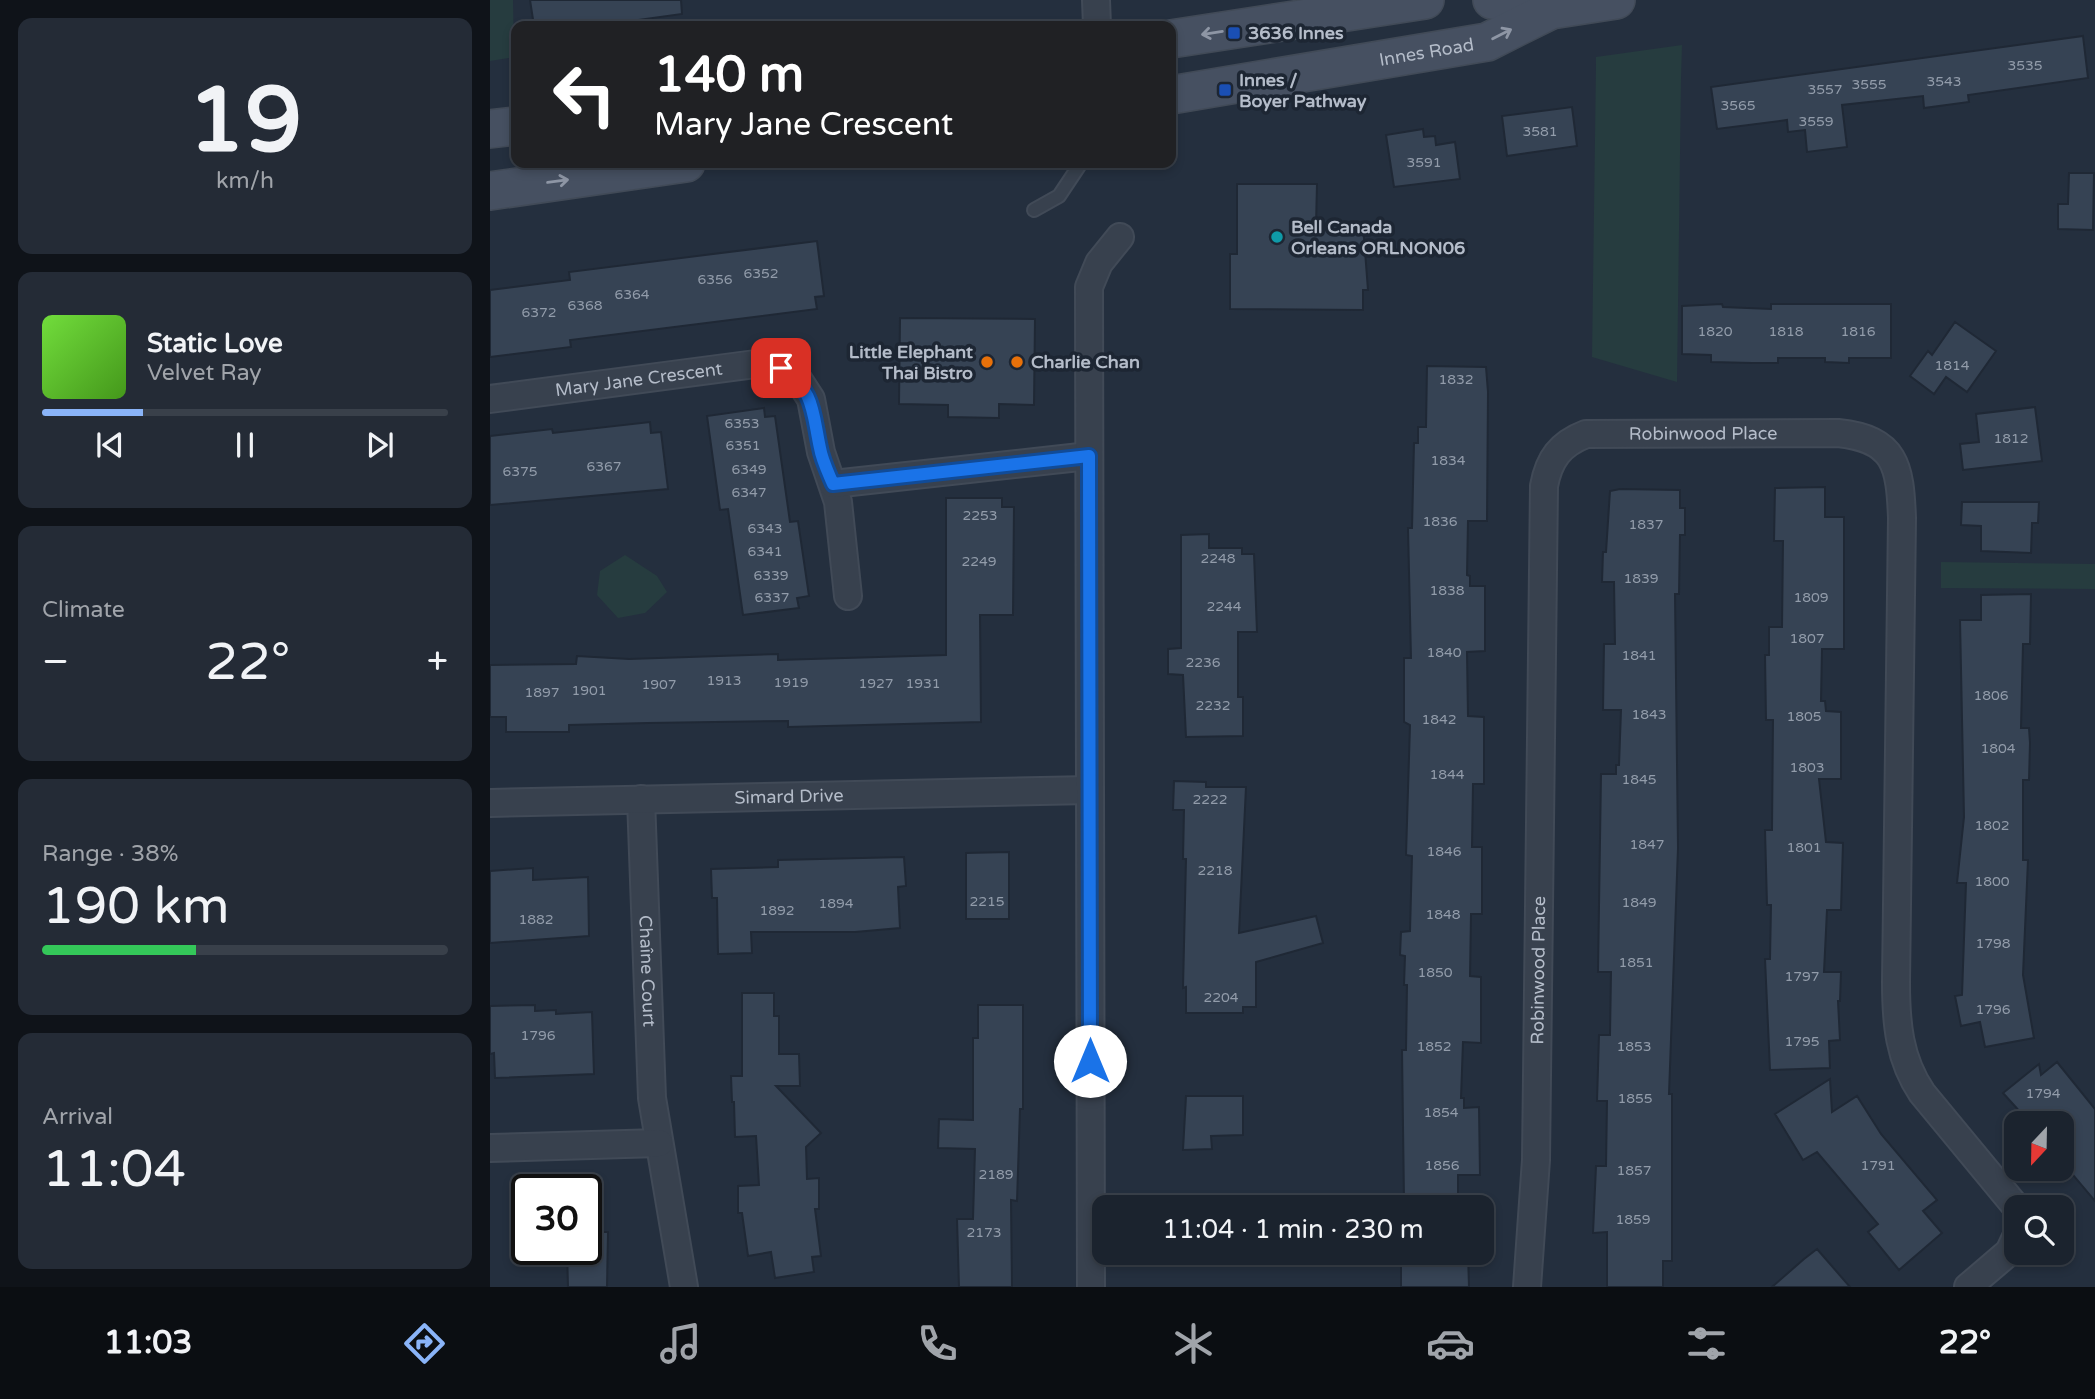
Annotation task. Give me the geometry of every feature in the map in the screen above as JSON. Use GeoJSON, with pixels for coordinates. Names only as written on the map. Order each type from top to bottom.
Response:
{"type":"FeatureCollection","features":[{"type":"Feature","properties":{"kind":"main road"},"geometry":{"type":"LineString","coordinates":[[1176,38],[1425,0]]}},
{"type":"Feature","properties":{"kind":"main road","name":"Innes Road"},"geometry":{"type":"LineString","coordinates":[[1492,0],[1551,10]]}},
{"type":"Feature","properties":{"kind":"main road","name":"Innes Road"},"geometry":{"type":"LineString","coordinates":[[1176,94],[1487,42],[1551,10],[1616,0]]}},
{"type":"Feature","properties":{"kind":"main road"},"geometry":{"type":"LineString","coordinates":[[490,129],[511,127]]}},
{"type":"Feature","properties":{"kind":"main road"},"geometry":{"type":"LineString","coordinates":[[490,191],[651,168]]}},
{"type":"Feature","properties":{"kind":"street"},"geometry":{"type":"LineString","coordinates":[[1096,0],[1097,21]]}},
{"type":"Feature","properties":{"kind":"street"},"geometry":{"type":"LineString","coordinates":[[1091,1287],[1089,287],[1099,263],[1120,237]]}},
{"type":"Feature","properties":{"kind":"street","name":"Mary Jane Crescent"},"geometry":{"type":"LineString","coordinates":[[490,399],[762,363],[781,368],[798,379],[811,399],[821,452],[833,484],[848,596]]}},
{"type":"Feature","properties":{"kind":"street","name":"Robinwood Place"},"geometry":{"type":"LineString","coordinates":[[1527,1287],[1536,1160],[1544,486],[1547,469],[1556,452],[1569,440],[1586,434],[1863,436],[1884,448],[1896,464],[1901,481],[1902,518],[1896,982],[1898,1036],[1909,1074],[2006,1195]]}},
{"type":"Feature","properties":{"kind":"street"},"geometry":{"type":"LineString","coordinates":[[833,484],[1089,456]]}},
{"type":"Feature","properties":{"kind":"street","name":"Simard Drive"},"geometry":{"type":"LineString","coordinates":[[490,803],[1090,790]]}},
{"type":"Feature","properties":{"kind":"street","name":"Chaîne Court"},"geometry":{"type":"LineString","coordinates":[[641,799],[652,1085],[659,1143],[684,1287]]}},
{"type":"Feature","properties":{"kind":"street"},"geometry":{"type":"LineString","coordinates":[[490,1148],[659,1143]]}},
{"type":"Feature","properties":{"kind":"street"},"geometry":{"type":"LineString","coordinates":[[1968,1287],[2004,1256]]}},
{"type":"Feature","properties":{"kind":"lane"},"geometry":{"type":"LineString","coordinates":[[1034,209],[1059,197],[1078,168]]}},
{"type":"Feature","properties":{"kind":"green space"},"geometry":{"type":"Polygon","coordinates":[[[490,0],[513,0],[511,58],[490,61],[490,0]]]}},
{"type":"Feature","properties":{"kind":"green space"},"geometry":{"type":"Polygon","coordinates":[[[1682,45],[1677,382],[1592,357],[1596,57],[1682,45]]]}},
{"type":"Feature","properties":{"kind":"green space"},"geometry":{"type":"Polygon","coordinates":[[[625,555],[657,576],[667,592],[645,613],[618,618],[597,595],[600,571],[625,555]]]}},
{"type":"Feature","properties":{"kind":"green space"},"geometry":{"type":"Polygon","coordinates":[[[1941,562],[2095,564],[2095,589],[1941,588],[1941,562]]]}},
{"type":"Feature","properties":{"kind":"building"},"geometry":{"type":"Polygon","coordinates":[[[530,0],[681,0],[682,14],[631,21],[533,21],[530,0]]]}},
{"type":"Feature","properties":{"kind":"building"},"geometry":{"type":"Polygon","coordinates":[[[2083,36],[2088,78],[1968,95],[1969,102],[1924,108],[1923,96],[1842,105],[1847,147],[1807,152],[1805,130],[1788,132],[1787,120],[1717,129],[1711,87],[2083,36]]]}},
{"type":"Feature","properties":{"kind":"building"},"geometry":{"type":"Polygon","coordinates":[[[1572,107],[1577,146],[1507,156],[1502,116],[1572,107]]]}},
{"type":"Feature","properties":{"kind":"building"},"geometry":{"type":"Polygon","coordinates":[[[1423,129],[1424,137],[1435,136],[1436,145],[1455,142],[1460,179],[1394,187],[1386,135],[1423,129]]]}},
{"type":"Feature","properties":{"kind":"building"},"geometry":{"type":"Polygon","coordinates":[[[2069,173],[2094,173],[2093,230],[2058,229],[2058,204],[2068,204],[2069,173]]]}},
{"type":"Feature","properties":{"kind":"building","name":"Bell Canada Orleans ORLNON06"},"geometry":{"type":"Polygon","coordinates":[[[1237,184],[1317,184],[1316,226],[1363,225],[1368,290],[1363,290],[1363,310],[1230,309],[1230,254],[1237,254],[1237,184]]]}},
{"type":"Feature","properties":{"kind":"building"},"geometry":{"type":"Polygon","coordinates":[[[817,241],[824,296],[815,297],[817,309],[570,340],[571,347],[490,357],[490,290],[570,280],[569,272],[817,241]]]}},
{"type":"Feature","properties":{"kind":"building"},"geometry":{"type":"Polygon","coordinates":[[[1722,304],[1723,307],[1771,309],[1771,304],[1891,304],[1891,358],[1849,358],[1849,363],[1825,362],[1825,358],[1778,358],[1778,363],[1752,363],[1711,362],[1711,355],[1682,354],[1682,306],[1722,304]]]}},
{"type":"Feature","properties":{"kind":"building"},"geometry":{"type":"Polygon","coordinates":[[[900,318],[1035,319],[1034,405],[999,404],[999,418],[948,417],[948,405],[899,404],[900,318]]]}},
{"type":"Feature","properties":{"kind":"building"},"geometry":{"type":"Polygon","coordinates":[[[1955,322],[1996,351],[1967,392],[1946,377],[1934,394],[1910,376],[1928,351],[1932,355],[1955,322]]]}},
{"type":"Feature","properties":{"kind":"building"},"geometry":{"type":"Polygon","coordinates":[[[1427,366],[1486,367],[1487,521],[1468,521],[1467,575],[1470,576],[1470,586],[1485,586],[1485,651],[1467,652],[1468,716],[1484,717],[1484,784],[1473,784],[1472,847],[1482,847],[1482,914],[1471,914],[1470,976],[1481,977],[1481,1043],[1463,1042],[1461,1098],[1464,1098],[1464,1108],[1479,1107],[1480,1175],[1458,1175],[1458,1195],[1404,1195],[1402,1050],[1406,1050],[1407,985],[1404,985],[1405,956],[1400,955],[1401,932],[1410,931],[1412,856],[1406,855],[1410,725],[1404,722],[1404,658],[1411,658],[1408,528],[1412,528],[1414,443],[1418,443],[1418,427],[1426,427],[1427,366]]]}},
{"type":"Feature","properties":{"kind":"building"},"geometry":{"type":"Polygon","coordinates":[[[2035,407],[2042,461],[1963,470],[1960,444],[1979,442],[1976,414],[2035,407]]]}},
{"type":"Feature","properties":{"kind":"building"},"geometry":{"type":"Polygon","coordinates":[[[764,408],[765,417],[775,416],[790,522],[798,521],[809,596],[797,598],[799,608],[743,615],[728,509],[720,510],[707,416],[764,408]]]}},
{"type":"Feature","properties":{"kind":"building"},"geometry":{"type":"Polygon","coordinates":[[[650,422],[651,433],[661,432],[668,489],[490,505],[490,436],[552,429],[553,433],[650,422]]]}},
{"type":"Feature","properties":{"kind":"building"},"geometry":{"type":"Polygon","coordinates":[[[1825,487],[1825,517],[1844,517],[1844,649],[1822,649],[1821,701],[1825,701],[1826,711],[1841,712],[1841,779],[1819,779],[1826,842],[1843,843],[1841,910],[1827,910],[1824,972],[1841,972],[1838,1001],[1840,1040],[1829,1041],[1830,1068],[1770,1070],[1765,959],[1770,959],[1771,905],[1767,905],[1765,830],[1772,830],[1773,720],[1766,720],[1765,655],[1769,655],[1769,627],[1782,627],[1783,541],[1774,541],[1775,488],[1825,487]]]}},
{"type":"Feature","properties":{"kind":"building"},"geometry":{"type":"Polygon","coordinates":[[[1680,490],[1680,508],[1685,508],[1685,535],[1680,535],[1679,594],[1675,594],[1678,848],[1669,1094],[1672,1094],[1672,1261],[1663,1261],[1663,1287],[1607,1287],[1607,1232],[1593,1233],[1596,1166],[1606,1166],[1607,1101],[1597,1101],[1599,1035],[1610,1035],[1611,972],[1598,972],[1601,774],[1616,774],[1616,765],[1619,765],[1621,710],[1603,710],[1604,644],[1615,644],[1614,582],[1602,582],[1603,552],[1606,552],[1610,491],[1680,490]]]}},
{"type":"Feature","properties":{"kind":"building"},"geometry":{"type":"Polygon","coordinates":[[[946,498],[1002,498],[1002,507],[1014,507],[1013,615],[980,615],[981,722],[788,727],[788,721],[648,723],[569,725],[569,732],[506,732],[506,717],[490,717],[490,665],[576,664],[577,656],[629,659],[778,654],[778,660],[946,655],[946,498]]]}},
{"type":"Feature","properties":{"kind":"building"},"geometry":{"type":"Polygon","coordinates":[[[1962,502],[2039,502],[2038,523],[2032,523],[2031,553],[1981,551],[1981,526],[1961,525],[1962,502]]]}},
{"type":"Feature","properties":{"kind":"building"},"geometry":{"type":"Polygon","coordinates":[[[1209,534],[1209,548],[1242,548],[1242,554],[1254,554],[1257,632],[1238,632],[1238,697],[1243,697],[1243,736],[1186,737],[1183,675],[1168,674],[1168,649],[1181,648],[1181,535],[1209,534]]]}},
{"type":"Feature","properties":{"kind":"building"},"geometry":{"type":"Polygon","coordinates":[[[2031,594],[2030,644],[2023,644],[2021,728],[2029,728],[2030,743],[2029,780],[2023,780],[2023,860],[2028,860],[2023,975],[2034,1038],[1985,1047],[1980,1022],[1961,1026],[1955,996],[1962,995],[1966,883],[1957,883],[1964,817],[1960,620],[1981,620],[1981,595],[2031,594]]]}},
{"type":"Feature","properties":{"kind":"building"},"geometry":{"type":"Polygon","coordinates":[[[1174,781],[1206,782],[1206,787],[1246,787],[1239,933],[1316,916],[1323,943],[1256,962],[1256,1007],[1243,1007],[1243,1013],[1186,1013],[1186,987],[1183,988],[1186,859],[1183,859],[1184,810],[1173,810],[1174,781]]]}},
{"type":"Feature","properties":{"kind":"building"},"geometry":{"type":"Polygon","coordinates":[[[1009,852],[1009,919],[966,919],[966,853],[1009,852]]]}},
{"type":"Feature","properties":{"kind":"building"},"geometry":{"type":"Polygon","coordinates":[[[904,857],[906,886],[898,887],[900,928],[855,932],[751,932],[752,953],[718,954],[717,898],[712,898],[711,869],[778,867],[778,860],[904,857]]]}},
{"type":"Feature","properties":{"kind":"building"},"geometry":{"type":"Polygon","coordinates":[[[533,868],[533,880],[588,877],[589,936],[490,943],[490,871],[533,868]]]}},
{"type":"Feature","properties":{"kind":"building"},"geometry":{"type":"Polygon","coordinates":[[[742,993],[774,993],[774,1016],[779,1016],[779,1054],[799,1054],[800,1086],[776,1086],[821,1133],[806,1147],[807,1179],[819,1178],[819,1209],[815,1209],[821,1256],[812,1257],[814,1272],[775,1278],[771,1252],[748,1256],[742,1213],[738,1213],[738,1186],[759,1185],[756,1136],[735,1137],[731,1076],[742,1076],[742,993]]]}},
{"type":"Feature","properties":{"kind":"building"},"geometry":{"type":"Polygon","coordinates":[[[535,1005],[535,1011],[556,1010],[556,1014],[592,1012],[594,1074],[495,1078],[494,1053],[490,1054],[490,1006],[535,1005]]]}},
{"type":"Feature","properties":{"kind":"building"},"geometry":{"type":"Polygon","coordinates":[[[978,1005],[1023,1005],[1023,1109],[1020,1109],[1017,1201],[1011,1200],[1012,1287],[959,1287],[957,1219],[973,1219],[975,1149],[938,1148],[939,1119],[973,1120],[973,1038],[978,1038],[978,1005]]]}},
{"type":"Feature","properties":{"kind":"building"},"geometry":{"type":"Polygon","coordinates":[[[2057,1062],[2095,1109],[2095,1201],[2074,1176],[2074,1111],[2019,1111],[2003,1093],[2039,1064],[2041,1075],[2057,1062]]]}},
{"type":"Feature","properties":{"kind":"building"},"geometry":{"type":"Polygon","coordinates":[[[1830,1079],[1832,1112],[1857,1096],[1881,1134],[1937,1200],[1923,1211],[1942,1233],[1899,1270],[1868,1232],[1878,1224],[1817,1152],[1803,1160],[1775,1114],[1830,1079]]]}},
{"type":"Feature","properties":{"kind":"building"},"geometry":{"type":"Polygon","coordinates":[[[1186,1096],[1243,1096],[1243,1135],[1211,1136],[1212,1149],[1183,1150],[1186,1096]]]}},
{"type":"Feature","properties":{"kind":"building"},"geometry":{"type":"Polygon","coordinates":[[[602,1232],[608,1232],[607,1287],[568,1287],[567,1265],[602,1265],[602,1232]]]}},
{"type":"Feature","properties":{"kind":"building"},"geometry":{"type":"Polygon","coordinates":[[[1817,1249],[1850,1287],[1772,1287],[1804,1259],[1817,1249]]]}},
{"type":"Feature","properties":{"kind":"building"},"geometry":{"type":"Polygon","coordinates":[[[1401,1265],[1468,1265],[1469,1287],[1401,1287],[1401,1265]]]}},
{"type":"Feature","properties":{"kind":"place","name":"3636 Innes"},"geometry":{"type":"Point","coordinates":[1234,33]}},
{"type":"Feature","properties":{"kind":"place","name":"Innes / Boyer Pathway"},"geometry":{"type":"Point","coordinates":[1225,90]}},
{"type":"Feature","properties":{"kind":"place","name":"Bell Canada Orleans ORLNON06"},"geometry":{"type":"Point","coordinates":[1277,237]}},
{"type":"Feature","properties":{"kind":"place","name":"Little Elephant Thai Bistro"},"geometry":{"type":"Point","coordinates":[987,362]}},
{"type":"Feature","properties":{"kind":"place","name":"Charlie Chan"},"geometry":{"type":"Point","coordinates":[1017,362]}},
{"type":"Feature","properties":{"kind":"route"},"geometry":{"type":"LineString","coordinates":[[781,368],[798,379],[811,399],[821,452],[833,484],[1089,456],[1090,1061]]}}]}
